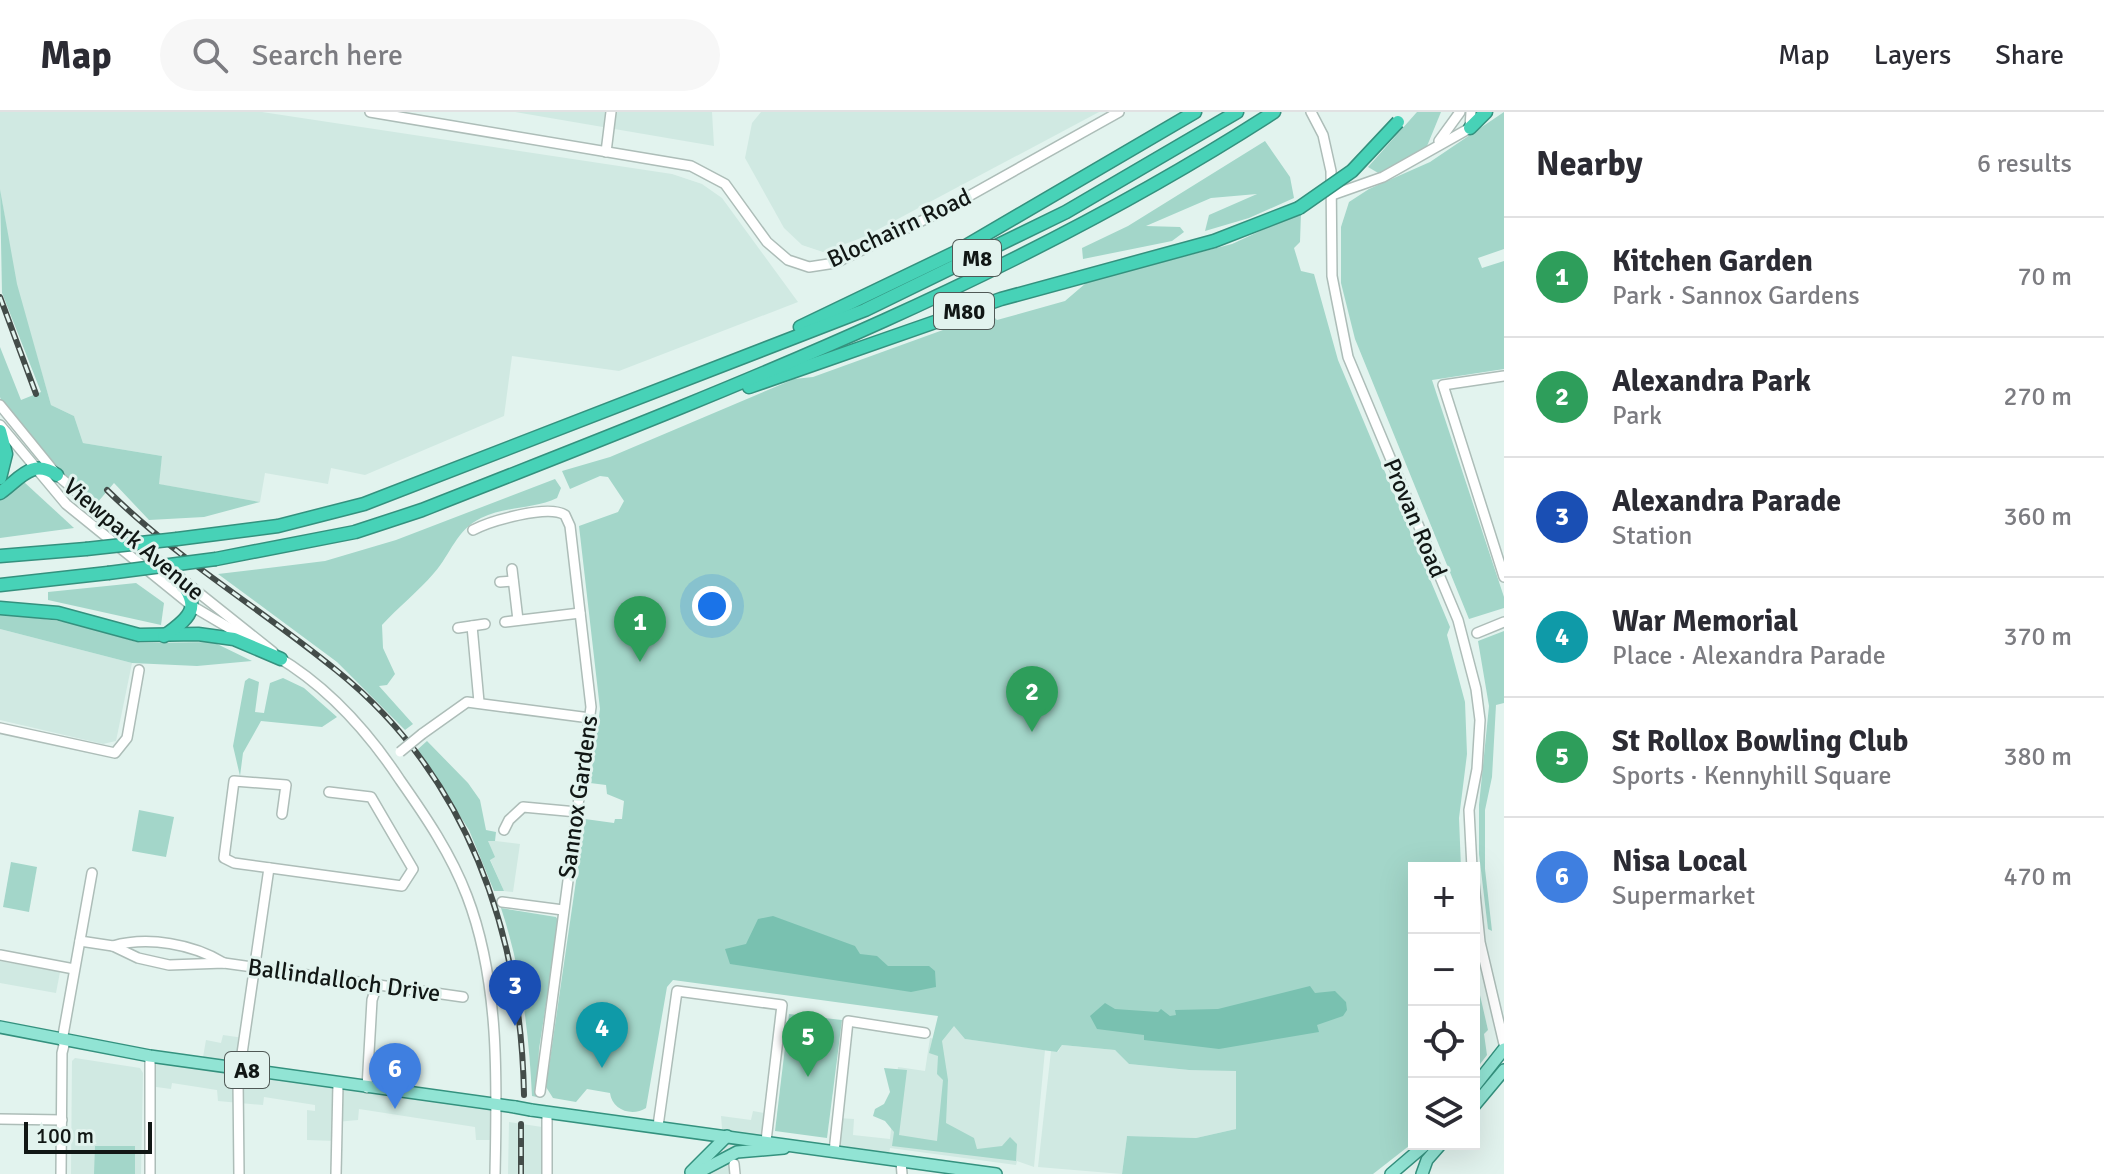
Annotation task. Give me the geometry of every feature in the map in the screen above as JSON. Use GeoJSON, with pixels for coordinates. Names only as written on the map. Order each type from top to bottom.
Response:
{"type":"FeatureCollection","features":[{"type":"Feature","properties":{"kind":"highway","name":"M80"},"geometry":{"type":"LineString","coordinates":[[702,372],[954,253],[1195,112]]}},
{"type":"Feature","properties":{"kind":"highway","name":"M8"},"geometry":{"type":"LineString","coordinates":[[0,556],[278,526],[364,504],[865,310],[952,270],[1127,179],[1237,112]]}},
{"type":"Feature","properties":{"kind":"highway","name":"M8"},"geometry":{"type":"LineString","coordinates":[[0,585],[216,559],[355,532],[422,510],[877,326],[970,283],[1128,201],[1274,112]]}},
{"type":"Feature","properties":{"kind":"highway"},"geometry":{"type":"LineString","coordinates":[[1470,128],[1486,112]]}},
{"type":"Feature","properties":{"kind":"highway","name":"M80"},"geometry":{"type":"LineString","coordinates":[[633,427],[989,303],[1214,241],[1299,208],[1352,171],[1402,117]]}},
{"type":"Feature","properties":{"kind":"highway"},"geometry":{"type":"LineString","coordinates":[[0,428],[6,454],[0,478]]}},
{"type":"Feature","properties":{"kind":"highway"},"geometry":{"type":"LineString","coordinates":[[0,493],[34,467],[46,468],[57,475]]}},
{"type":"Feature","properties":{"kind":"highway"},"geometry":{"type":"LineString","coordinates":[[162,637],[182,623],[192,606],[192,595],[176,575]]}},
{"type":"Feature","properties":{"kind":"highway"},"geometry":{"type":"LineString","coordinates":[[0,608],[58,613],[139,635],[198,634],[234,639],[281,659]]}},
{"type":"Feature","properties":{"kind":"main road","name":"A8"},"geometry":{"type":"LineString","coordinates":[[0,1027],[150,1056],[338,1084],[988,1174]]}},
{"type":"Feature","properties":{"kind":"main road"},"geometry":{"type":"LineString","coordinates":[[1480,1079],[1504,1046]]}},
{"type":"Feature","properties":{"kind":"main road"},"geometry":{"type":"LineString","coordinates":[[1480,1099],[1504,1070]]}},
{"type":"Feature","properties":{"kind":"main road"},"geometry":{"type":"LineString","coordinates":[[692,1174],[727,1136]]}},
{"type":"Feature","properties":{"kind":"main road"},"geometry":{"type":"LineString","coordinates":[[692,1174],[737,1152],[801,1146]]}},
{"type":"Feature","properties":{"kind":"main road"},"geometry":{"type":"LineString","coordinates":[[1391,1174],[1420,1150]]}},
{"type":"Feature","properties":{"kind":"main road"},"geometry":{"type":"LineString","coordinates":[[1411,1174],[1421,1150]]}},
{"type":"Feature","properties":{"kind":"main road"},"geometry":{"type":"LineString","coordinates":[[1422,1174],[1427,1160],[1436,1150]]}},
{"type":"Feature","properties":{"kind":"street","name":"Blochairn Road"},"geometry":{"type":"LineString","coordinates":[[370,112],[708,172],[735,196],[767,242],[788,260],[809,267],[835,263],[944,210],[1119,112]]}},
{"type":"Feature","properties":{"kind":"street"},"geometry":{"type":"LineString","coordinates":[[606,152],[611,112]]}},
{"type":"Feature","properties":{"kind":"street","name":"Provan Road"},"geometry":{"type":"LineString","coordinates":[[1311,112],[1323,135],[1331,171],[1332,276],[1348,357],[1458,620],[1476,689],[1480,720],[1477,769],[1469,810],[1472,862]]}},
{"type":"Feature","properties":{"kind":"street"},"geometry":{"type":"LineString","coordinates":[[1421,156],[1447,134],[1460,112]]}},
{"type":"Feature","properties":{"kind":"street"},"geometry":{"type":"LineString","coordinates":[[1332,195],[1383,177],[1470,128],[1471,112]]}},
{"type":"Feature","properties":{"kind":"street"},"geometry":{"type":"LineString","coordinates":[[1504,376],[1443,385],[1504,577]]}},
{"type":"Feature","properties":{"kind":"street","name":"Viewpark Avenue"},"geometry":{"type":"LineString","coordinates":[[0,405],[57,475],[281,659]]}},
{"type":"Feature","properties":{"kind":"street","name":"Viewpark Avenue"},"geometry":{"type":"LineString","coordinates":[[0,428],[66,504],[192,606],[281,659],[313,681],[346,711],[387,761],[438,837],[467,897],[486,968],[495,1105],[495,1174]]}},
{"type":"Feature","properties":{"kind":"street","name":"Sannox Gardens"},"geometry":{"type":"LineString","coordinates":[[473,530],[492,520],[560,511],[568,520],[580,613],[590,718],[540,1092]]}},
{"type":"Feature","properties":{"kind":"street"},"geometry":{"type":"LineString","coordinates":[[512,569],[518,620]]}},
{"type":"Feature","properties":{"kind":"street"},"geometry":{"type":"LineString","coordinates":[[500,582],[513,581]]}},
{"type":"Feature","properties":{"kind":"street"},"geometry":{"type":"LineString","coordinates":[[505,622],[580,613]]}},
{"type":"Feature","properties":{"kind":"street"},"geometry":{"type":"LineString","coordinates":[[1477,633],[1503,623]]}},
{"type":"Feature","properties":{"kind":"street"},"geometry":{"type":"LineString","coordinates":[[458,628],[485,624]]}},
{"type":"Feature","properties":{"kind":"street"},"geometry":{"type":"LineString","coordinates":[[472,626],[479,702]]}},
{"type":"Feature","properties":{"kind":"street"},"geometry":{"type":"LineString","coordinates":[[0,728],[115,753],[127,738],[139,670]]}},
{"type":"Feature","properties":{"kind":"street"},"geometry":{"type":"LineString","coordinates":[[387,761],[462,703],[479,702],[590,718]]}},
{"type":"Feature","properties":{"kind":"street"},"geometry":{"type":"LineString","coordinates":[[282,814],[286,785],[234,781],[224,858],[269,868],[402,886],[413,869],[371,797],[329,792]]}},
{"type":"Feature","properties":{"kind":"street"},"geometry":{"type":"LineString","coordinates":[[504,830],[509,820],[523,807],[577,812]]}},
{"type":"Feature","properties":{"kind":"street"},"geometry":{"type":"LineString","coordinates":[[239,1174],[240,1069],[269,868]]}},
{"type":"Feature","properties":{"kind":"street"},"geometry":{"type":"LineString","coordinates":[[61,1174],[63,1041],[92,873]]}},
{"type":"Feature","properties":{"kind":"street"},"geometry":{"type":"LineString","coordinates":[[502,902],[563,910]]}},
{"type":"Feature","properties":{"kind":"street"},"geometry":{"type":"LineString","coordinates":[[1479,934],[1504,1046]]}},
{"type":"Feature","properties":{"kind":"street","name":"Ballindalloch Drive"},"geometry":{"type":"LineString","coordinates":[[80,941],[113,946],[160,943],[194,950],[224,963]]}},
{"type":"Feature","properties":{"kind":"street","name":"Ballindalloch Drive"},"geometry":{"type":"LineString","coordinates":[[113,946],[138,958],[169,965],[224,963],[463,997]]}},
{"type":"Feature","properties":{"kind":"street"},"geometry":{"type":"LineString","coordinates":[[0,955],[74,969]]}},
{"type":"Feature","properties":{"kind":"street"},"geometry":{"type":"LineString","coordinates":[[367,1088],[372,1000],[377,985]]}},
{"type":"Feature","properties":{"kind":"street"},"geometry":{"type":"LineString","coordinates":[[658,1126],[677,991],[782,1005],[766,1141]]}},
{"type":"Feature","properties":{"kind":"street"},"geometry":{"type":"LineString","coordinates":[[834,1152],[848,1021],[925,1033]]}},
{"type":"Feature","properties":{"kind":"street"},"geometry":{"type":"LineString","coordinates":[[150,1056],[150,1174]]}},
{"type":"Feature","properties":{"kind":"street"},"geometry":{"type":"LineString","coordinates":[[336,1174],[338,1084]]}},
{"type":"Feature","properties":{"kind":"street"},"geometry":{"type":"LineString","coordinates":[[547,1112],[547,1174]]}},
{"type":"Feature","properties":{"kind":"street"},"geometry":{"type":"LineString","coordinates":[[0,1119],[62,1120]]}},
{"type":"Feature","properties":{"kind":"street"},"geometry":{"type":"LineString","coordinates":[[901,1161],[902,1174]]}},
{"type":"Feature","properties":{"kind":"shaded area"},"geometry":{"type":"Polygon","coordinates":[[[0,112],[262,112],[672,174],[702,184],[722,198],[798,302],[619,371],[512,356],[504,416],[365,475],[331,468],[328,484],[265,473],[260,502],[158,484],[162,456],[83,443],[74,416],[51,405],[16,284],[0,189],[0,112]]]}},
{"type":"Feature","properties":{"kind":"shaded area"},"geometry":{"type":"Polygon","coordinates":[[[515,112],[712,112],[714,146],[515,112]]]}},
{"type":"Feature","properties":{"kind":"shaded area"},"geometry":{"type":"Polygon","coordinates":[[[761,112],[1099,112],[864,237],[823,252],[802,245],[784,228],[745,158],[752,123],[761,112]]]}},
{"type":"Feature","properties":{"kind":"shaded area"},"geometry":{"type":"Polygon","coordinates":[[[1417,112],[1441,112],[1425,151],[1380,174],[1368,167],[1417,112]]]}},
{"type":"Feature","properties":{"kind":"shaded area"},"geometry":{"type":"Polygon","coordinates":[[[1504,112],[1504,249],[1478,258],[1482,268],[1504,261],[1504,369],[1432,380],[1504,597],[1504,608],[1469,619],[1355,339],[1341,283],[1341,227],[1349,202],[1369,189],[1430,162],[1504,112]]]}},
{"type":"Feature","properties":{"kind":"shaded area"},"geometry":{"type":"Polygon","coordinates":[[[1265,141],[1290,177],[1294,198],[1249,218],[1205,231],[1209,215],[1257,194],[1211,198],[1146,226],[1180,227],[1184,232],[1172,241],[1083,259],[1082,248],[1128,226],[1265,141]]]}},
{"type":"Feature","properties":{"kind":"shaded area"},"geometry":{"type":"Polygon","coordinates":[[[0,189],[17,284],[51,405],[74,416],[83,443],[162,456],[159,484],[260,502],[204,517],[149,520],[114,483],[97,503],[42,454],[16,425],[0,397],[0,347],[21,400],[41,392],[2,293],[0,189]]]}},
{"type":"Feature","properties":{"kind":"shaded area"},"geometry":{"type":"Polygon","coordinates":[[[1301,212],[1300,242],[1294,248],[1301,271],[1314,274],[1338,360],[1450,627],[1447,635],[1465,702],[1467,754],[1459,818],[1461,862],[1408,862],[1408,1147],[1373,1174],[1122,1174],[1127,1136],[1196,1138],[1236,1129],[1236,1071],[1129,1064],[1115,1050],[1062,1045],[1057,1052],[965,1039],[954,1026],[942,1041],[948,1080],[946,1123],[974,1138],[977,1149],[1002,1146],[1010,1137],[1017,1144],[1016,1161],[892,1146],[894,1132],[885,1121],[873,1116],[875,1109],[884,1104],[890,1092],[884,1068],[907,1070],[899,1135],[937,1141],[943,1080],[937,1074],[938,1056],[929,1053],[938,1016],[673,980],[667,987],[646,1108],[629,1112],[614,1104],[610,1093],[587,1089],[576,1102],[553,1098],[546,1087],[585,819],[614,823],[615,819],[622,819],[624,801],[607,794],[606,785],[590,783],[600,709],[579,526],[618,512],[624,501],[608,477],[600,476],[570,489],[562,471],[610,457],[794,379],[813,377],[990,313],[997,320],[1065,301],[1086,283],[1108,276],[1232,244],[1301,212]]]}},
{"type":"Feature","properties":{"kind":"shaded area"},"geometry":{"type":"Polygon","coordinates":[[[555,479],[561,488],[557,498],[490,514],[472,523],[434,573],[382,625],[383,648],[395,674],[387,685],[379,686],[413,724],[405,730],[337,662],[218,574],[325,561],[396,540],[555,479]]]}},
{"type":"Feature","properties":{"kind":"shaded area"},"geometry":{"type":"Polygon","coordinates":[[[24,482],[74,528],[0,538],[0,499],[24,482]]]}},
{"type":"Feature","properties":{"kind":"shaded area"},"geometry":{"type":"Polygon","coordinates":[[[136,583],[164,603],[161,625],[48,600],[48,592],[136,583]]]}},
{"type":"Feature","properties":{"kind":"shaded area"},"geometry":{"type":"Polygon","coordinates":[[[0,613],[73,623],[140,643],[213,642],[252,661],[197,666],[132,663],[0,629],[0,613]]]}},
{"type":"Feature","properties":{"kind":"shaded area"},"geometry":{"type":"Polygon","coordinates":[[[0,629],[132,663],[116,741],[103,744],[0,720],[0,629]]]}},
{"type":"Feature","properties":{"kind":"shaded area"},"geometry":{"type":"Polygon","coordinates":[[[1504,631],[1504,703],[1496,705],[1492,777],[1485,810],[1485,869],[1492,931],[1488,929],[1479,854],[1479,805],[1489,706],[1478,641],[1504,631]]]}},
{"type":"Feature","properties":{"kind":"shaded area"},"geometry":{"type":"Polygon","coordinates":[[[249,678],[259,682],[255,712],[264,713],[270,683],[283,678],[304,688],[337,717],[322,727],[261,721],[243,753],[240,776],[233,746],[245,681],[249,678]]]}},
{"type":"Feature","properties":{"kind":"shaded area"},"geometry":{"type":"Polygon","coordinates":[[[427,741],[468,783],[480,800],[486,830],[496,832],[495,841],[488,841],[495,857],[490,860],[504,891],[494,891],[469,830],[417,750],[427,741]]]}},
{"type":"Feature","properties":{"kind":"shaded area"},"geometry":{"type":"Polygon","coordinates":[[[139,810],[174,817],[166,857],[132,851],[139,810]]]}},
{"type":"Feature","properties":{"kind":"shaded area"},"geometry":{"type":"Polygon","coordinates":[[[488,840],[520,844],[513,892],[504,891],[490,859],[488,840]]]}},
{"type":"Feature","properties":{"kind":"shaded area"},"geometry":{"type":"Polygon","coordinates":[[[11,862],[37,867],[29,912],[3,907],[11,862]]]}},
{"type":"Feature","properties":{"kind":"shaded area"},"geometry":{"type":"Polygon","coordinates":[[[501,908],[556,917],[559,922],[539,1049],[537,1097],[532,1096],[523,1003],[501,908]]]}},
{"type":"Feature","properties":{"kind":"shaded area"},"geometry":{"type":"Polygon","coordinates":[[[773,916],[855,946],[860,954],[877,956],[888,966],[929,966],[935,971],[936,987],[911,992],[730,964],[725,949],[746,944],[758,919],[773,916]]]}},
{"type":"Feature","properties":{"kind":"shaded area"},"geometry":{"type":"Polygon","coordinates":[[[0,961],[60,972],[56,993],[0,983],[0,961]]]}},
{"type":"Feature","properties":{"kind":"shaded area"},"geometry":{"type":"Polygon","coordinates":[[[1310,986],[1315,993],[1335,991],[1346,1002],[1347,1010],[1343,1016],[1317,1025],[1319,1032],[1219,1049],[1144,1040],[1144,1035],[1097,1029],[1090,1016],[1105,1003],[1115,1009],[1158,1012],[1161,1009],[1170,1016],[1176,1015],[1175,1010],[1218,1009],[1310,986]]]}},
{"type":"Feature","properties":{"kind":"shaded area"},"geometry":{"type":"Polygon","coordinates":[[[1480,995],[1488,1030],[1484,1034],[1487,1055],[1480,1064],[1480,995]]]}},
{"type":"Feature","properties":{"kind":"shaded area"},"geometry":{"type":"Polygon","coordinates":[[[789,1014],[842,1020],[827,1138],[775,1131],[789,1014]]]}},
{"type":"Feature","properties":{"kind":"shaded area"},"geometry":{"type":"Polygon","coordinates":[[[938,1016],[967,1020],[965,1039],[1045,1050],[1034,1167],[1017,1161],[1016,1165],[890,1148],[888,1160],[834,1153],[838,1118],[854,1119],[853,1135],[890,1139],[898,1067],[925,1071],[930,1038],[935,1039],[938,1016]]]}},
{"type":"Feature","properties":{"kind":"shaded area"},"geometry":{"type":"Polygon","coordinates":[[[223,1035],[244,1038],[240,1068],[495,1107],[495,1140],[476,1140],[475,1127],[359,1109],[358,1120],[336,1122],[336,1141],[307,1140],[307,1110],[315,1111],[315,1105],[264,1097],[263,1105],[218,1101],[217,1090],[172,1083],[171,1089],[149,1086],[149,1056],[202,1063],[206,1040],[221,1043],[223,1035]]]}},
{"type":"Feature","properties":{"kind":"shaded area"},"geometry":{"type":"Polygon","coordinates":[[[1062,1045],[1115,1050],[1129,1064],[1189,1070],[1236,1070],[1236,1129],[1196,1138],[1127,1136],[1122,1174],[1038,1167],[1051,1051],[1058,1052],[1062,1045]]]}},
{"type":"Feature","properties":{"kind":"shaded area"},"geometry":{"type":"Polygon","coordinates":[[[75,1058],[140,1068],[143,1073],[141,1174],[71,1174],[72,1061],[75,1058]]]}},
{"type":"Feature","properties":{"kind":"shaded area"},"geometry":{"type":"Polygon","coordinates":[[[753,1111],[770,1114],[766,1142],[736,1138],[733,1174],[692,1174],[724,1152],[721,1116],[751,1120],[753,1111]]]}},
{"type":"Feature","properties":{"kind":"shaded area"},"geometry":{"type":"Polygon","coordinates":[[[509,1122],[542,1127],[543,1174],[508,1174],[509,1122]]]}},
{"type":"Feature","properties":{"kind":"shaded area"},"geometry":{"type":"Polygon","coordinates":[[[95,1146],[135,1146],[135,1174],[94,1174],[95,1146]]]}},
{"type":"Feature","properties":{"kind":"railway"},"geometry":{"type":"LineString","coordinates":[[0,297],[36,394]]}},
{"type":"Feature","properties":{"kind":"railway"},"geometry":{"type":"LineString","coordinates":[[107,490],[191,562],[336,670],[382,712],[420,758],[452,808],[478,861],[498,917],[512,975],[524,1095]]}},
{"type":"Feature","properties":{"kind":"railway"},"geometry":{"type":"LineString","coordinates":[[521,1124],[521,1174]]}},
{"type":"Feature","properties":{"kind":"place","name":"Kitchen Garden"},"geometry":{"type":"Point","coordinates":[640,662]}},
{"type":"Feature","properties":{"kind":"place","name":"Alexandra Park"},"geometry":{"type":"Point","coordinates":[1032,732]}},
{"type":"Feature","properties":{"kind":"place","name":"Alexandra Parade"},"geometry":{"type":"Point","coordinates":[515,1026]}},
{"type":"Feature","properties":{"kind":"place","name":"War Memorial"},"geometry":{"type":"Point","coordinates":[602,1068]}},
{"type":"Feature","properties":{"kind":"place","name":"St Rollox Bowling Club"},"geometry":{"type":"Point","coordinates":[808,1077]}},
{"type":"Feature","properties":{"kind":"place","name":"Nisa Local"},"geometry":{"type":"Point","coordinates":[395,1109]}}]}
